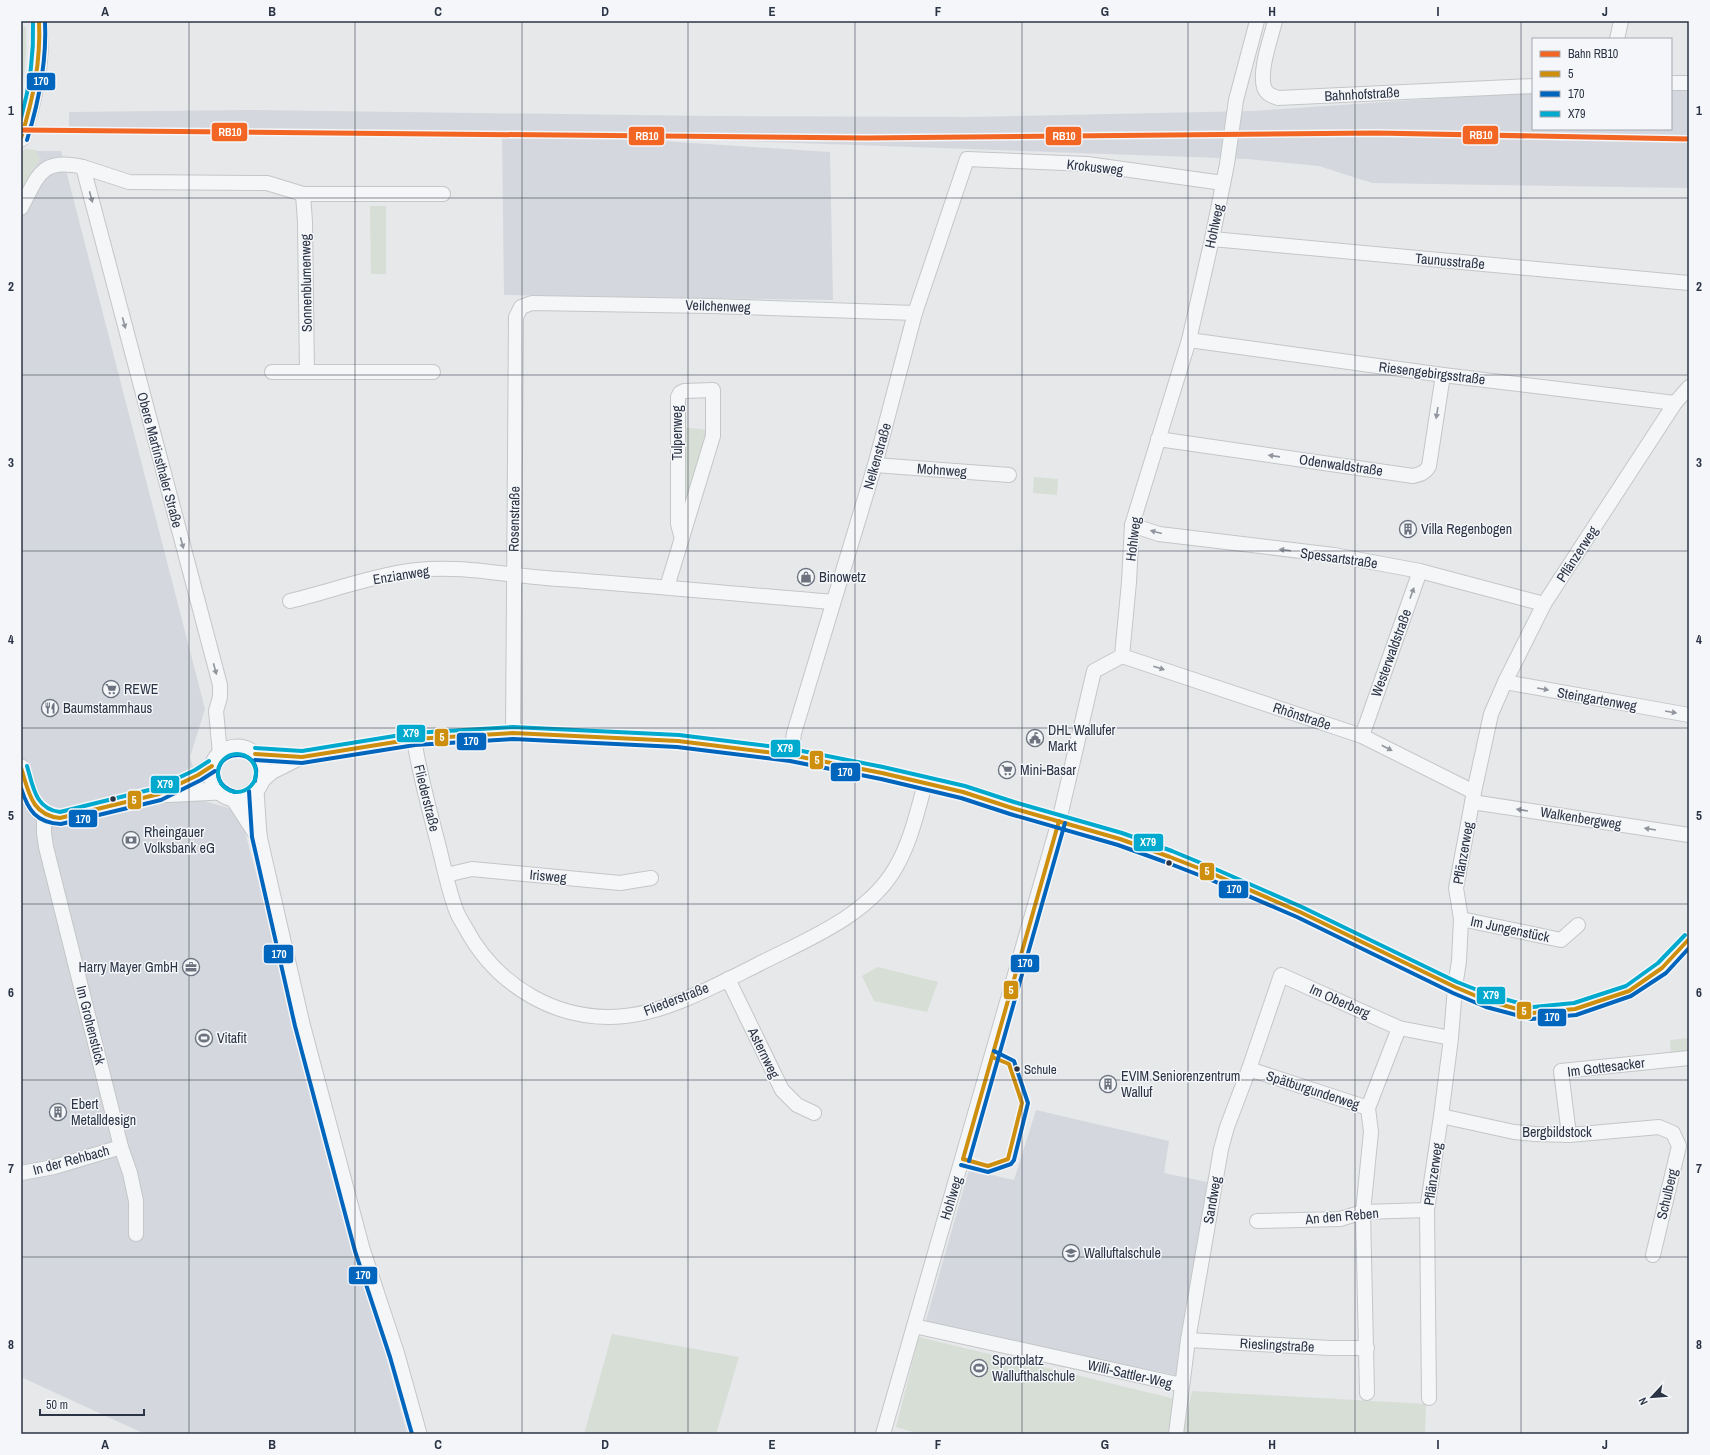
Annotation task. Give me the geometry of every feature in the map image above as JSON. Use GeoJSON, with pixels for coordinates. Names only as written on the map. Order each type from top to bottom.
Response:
{"type":"FeatureCollection","features":[{"type":"Feature","properties":{"kind":"street"},"geometry":{"type":"LineString","coordinates":[[21,138],[38,72],[40,33],[39,21]]}},
{"type":"Feature","properties":{"kind":"street","name":"Hohlweg"},"geometry":{"type":"LineString","coordinates":[[883,1434],[1059,821],[1094,671],[1122,656],[1129,582],[1132,525],[1189,340],[1227,164],[1236,100],[1257,21]]}},
{"type":"Feature","properties":{"kind":"street","name":"Bahnhofstraße"},"geometry":{"type":"LineString","coordinates":[[1275,21],[1263,72],[1264,87],[1270,95],[1278,98],[1532,86]]}},
{"type":"Feature","properties":{"kind":"street"},"geometry":{"type":"LineString","coordinates":[[1617,38],[1621,21]]}},
{"type":"Feature","properties":{"kind":"street"},"geometry":{"type":"LineString","coordinates":[[1672,83],[1689,83]]}},
{"type":"Feature","properties":{"kind":"street","name":"Krokusweg"},"geometry":{"type":"LineString","coordinates":[[967,159],[1087,164],[1223,183]]}},
{"type":"Feature","properties":{"kind":"street","name":"Nelkenstraße"},"geometry":{"type":"LineString","coordinates":[[791,755],[794,733],[875,465],[916,313],[967,159]]}},
{"type":"Feature","properties":{"kind":"street"},"geometry":{"type":"LineString","coordinates":[[21,208],[42,172],[48,167],[67,163],[129,182],[267,183],[303,194],[443,194]]}},
{"type":"Feature","properties":{"kind":"street","name":"Obere Martinsthaler Straße"},"geometry":{"type":"LineString","coordinates":[[83,167],[220,685],[220,697],[216,711],[216,760]]}},
{"type":"Feature","properties":{"kind":"street","name":"Sonnenblumenweg"},"geometry":{"type":"LineString","coordinates":[[303,194],[305,222],[307,372]]}},
{"type":"Feature","properties":{"kind":"street","name":"Taunusstraße"},"geometry":{"type":"LineString","coordinates":[[1212,239],[1689,283]]}},
{"type":"Feature","properties":{"kind":"street","name":"Veilchenweg"},"geometry":{"type":"LineString","coordinates":[[521,306],[532,303],[711,306],[916,313]]}},
{"type":"Feature","properties":{"kind":"street","name":"Rosenstraße"},"geometry":{"type":"LineString","coordinates":[[513,733],[516,317],[521,306]]}},
{"type":"Feature","properties":{"kind":"street","name":"Riesengebirgsstraße"},"geometry":{"type":"LineString","coordinates":[[1189,340],[1443,375],[1675,403]]}},
{"type":"Feature","properties":{"kind":"street"},"geometry":{"type":"LineString","coordinates":[[272,372],[432,372]]}},
{"type":"Feature","properties":{"kind":"street","name":"Odenwaldstraße"},"geometry":{"type":"LineString","coordinates":[[1158,439],[1413,476],[1426,471],[1429,466],[1443,375]]}},
{"type":"Feature","properties":{"kind":"street","name":"Pflänzerweg"},"geometry":{"type":"LineString","coordinates":[[1429,1398],[1427,1210],[1441,1116],[1459,961],[1462,919],[1456,888],[1473,797],[1492,714],[1505,682],[1544,604],[1675,403],[1689,387]]}},
{"type":"Feature","properties":{"kind":"street","name":"Tulpenweg"},"geometry":{"type":"LineString","coordinates":[[667,587],[682,539],[713,436],[713,390],[684,391],[680,393],[678,397],[678,524],[682,539]]}},
{"type":"Feature","properties":{"kind":"street","name":"Mohnweg"},"geometry":{"type":"LineString","coordinates":[[875,465],[1009,475]]}},
{"type":"Feature","properties":{"kind":"street","name":"Spessartstraße"},"geometry":{"type":"LineString","coordinates":[[1132,525],[1159,534],[1334,555],[1420,570],[1544,604]]}},
{"type":"Feature","properties":{"kind":"street","name":"Enzianweg"},"geometry":{"type":"LineString","coordinates":[[290,601],[376,578],[417,570],[458,569],[513,576]]}},
{"type":"Feature","properties":{"kind":"street","name":"Westerwaldstraße"},"geometry":{"type":"LineString","coordinates":[[1362,736],[1420,570]]}},
{"type":"Feature","properties":{"kind":"street"},"geometry":{"type":"LineString","coordinates":[[513,576],[667,587],[833,602]]}},
{"type":"Feature","properties":{"kind":"street","name":"Rhönstraße"},"geometry":{"type":"LineString","coordinates":[[1122,656],[1362,736],[1473,797]]}},
{"type":"Feature","properties":{"kind":"street","name":"Steingartenweg"},"geometry":{"type":"LineString","coordinates":[[1505,682],[1689,715]]}},
{"type":"Feature","properties":{"kind":"street"},"geometry":{"type":"LineString","coordinates":[[159,794],[198,775],[226,750],[241,748],[255,754],[302,757],[414,740],[513,733],[678,741],[791,755],[882,773],[963,792],[1012,808],[1120,839],[1211,873],[1300,912],[1455,987],[1488,1001],[1532,1013],[1575,1009],[1629,991],[1662,968],[1689,939]]}},
{"type":"Feature","properties":{"kind":"street","name":"Fliederstraße"},"geometry":{"type":"LineString","coordinates":[[414,740],[418,767],[456,911],[470,937],[480,952],[498,972],[532,998],[564,1011],[589,1016],[626,1016],[666,1006],[728,980],[850,915],[868,901],[896,868],[911,835],[925,784]]}},
{"type":"Feature","properties":{"kind":"street"},"geometry":{"type":"LineString","coordinates":[[255,754],[262,766],[259,786],[258,836],[301,1024],[361,1249],[396,1355],[418,1434]]}},
{"type":"Feature","properties":{"kind":"street"},"geometry":{"type":"LineString","coordinates":[[216,760],[212,779],[219,791],[228,797],[234,798],[246,797],[272,772],[302,757]]}},
{"type":"Feature","properties":{"kind":"street"},"geometry":{"type":"LineString","coordinates":[[21,768],[38,811],[44,816],[52,819],[159,794],[219,791]]}},
{"type":"Feature","properties":{"kind":"street","name":"Walkenbergweg"},"geometry":{"type":"LineString","coordinates":[[1473,797],[1689,835]]}},
{"type":"Feature","properties":{"kind":"street"},"geometry":{"type":"LineString","coordinates":[[234,798],[258,836]]}},
{"type":"Feature","properties":{"kind":"street","name":"Im Grohenstück"},"geometry":{"type":"LineString","coordinates":[[44,816],[46,847],[121,1147],[130,1174],[136,1201],[136,1234]]}},
{"type":"Feature","properties":{"kind":"street","name":"Irisweg"},"geometry":{"type":"LineString","coordinates":[[446,875],[472,869],[620,883],[651,878]]}},
{"type":"Feature","properties":{"kind":"street","name":"Im Jungenstück"},"geometry":{"type":"LineString","coordinates":[[1462,919],[1561,940],[1578,925]]}},
{"type":"Feature","properties":{"kind":"street","name":"Im Oberberg"},"geometry":{"type":"LineString","coordinates":[[1281,974],[1399,1028],[1451,1038]]}},
{"type":"Feature","properties":{"kind":"street","name":"Sandweg"},"geometry":{"type":"LineString","coordinates":[[1176,1434],[1188,1340],[1221,1148],[1281,974]]}},
{"type":"Feature","properties":{"kind":"street","name":"Asternweg"},"geometry":{"type":"LineString","coordinates":[[728,980],[782,1090],[797,1106],[814,1113]]}},
{"type":"Feature","properties":{"kind":"street"},"geometry":{"type":"LineString","coordinates":[[1368,1108],[1399,1028]]}},
{"type":"Feature","properties":{"kind":"street","name":"Im Gottesacker"},"geometry":{"type":"LineString","coordinates":[[1569,1134],[1561,1071],[1689,1058]]}},
{"type":"Feature","properties":{"kind":"street","name":"Spätburgunderweg"},"geometry":{"type":"LineString","coordinates":[[1249,1069],[1368,1108],[1371,1132],[1363,1212]]}},
{"type":"Feature","properties":{"kind":"street","name":"Bergbildstock"},"geometry":{"type":"LineString","coordinates":[[1441,1116],[1514,1132],[1535,1134],[1569,1134],[1659,1127],[1673,1133]]}},
{"type":"Feature","properties":{"kind":"street","name":"Schulberg"},"geometry":{"type":"LineString","coordinates":[[1653,1255],[1679,1146],[1673,1133]]}},
{"type":"Feature","properties":{"kind":"street","name":"In der Rehbach"},"geometry":{"type":"LineString","coordinates":[[21,1174],[54,1167],[121,1147]]}},
{"type":"Feature","properties":{"kind":"street","name":"An den Reben"},"geometry":{"type":"LineString","coordinates":[[1257,1221],[1340,1219],[1363,1212],[1427,1210]]}},
{"type":"Feature","properties":{"kind":"street"},"geometry":{"type":"LineString","coordinates":[[1363,1212],[1367,1393]]}},
{"type":"Feature","properties":{"kind":"street","name":"Willi-Sattler-Weg"},"geometry":{"type":"LineString","coordinates":[[914,1326],[1182,1385]]}},
{"type":"Feature","properties":{"kind":"street","name":"Rieslingstraße"},"geometry":{"type":"LineString","coordinates":[[1188,1340],[1330,1348],[1367,1348]]}},
{"type":"Feature","properties":{"kind":"shaded area"},"geometry":{"type":"Polygon","coordinates":[[[21,27],[26,27],[26,42],[25,64],[21,86],[21,27]]]}},
{"type":"Feature","properties":{"kind":"shaded area"},"geometry":{"type":"Polygon","coordinates":[[[1672,86],[1689,86],[1689,188],[1372,183],[1319,166],[1247,159],[603,136],[69,134],[69,112],[248,110],[712,116],[969,117],[1252,111],[1532,92],[1532,130],[1672,130],[1672,86]]]}},
{"type":"Feature","properties":{"kind":"shaded area"},"geometry":{"type":"Polygon","coordinates":[[[502,137],[603,137],[830,152],[833,300],[504,295],[502,137]]]}},
{"type":"Feature","properties":{"kind":"shaded area"},"geometry":{"type":"Polygon","coordinates":[[[24,149],[36,150],[40,159],[21,194],[21,155],[24,149]]]}},
{"type":"Feature","properties":{"kind":"shaded area"},"geometry":{"type":"Polygon","coordinates":[[[21,151],[61,151],[205,709],[190,757],[204,801],[229,808],[241,817],[407,1434],[145,1434],[21,1377],[21,151]]]}},
{"type":"Feature","properties":{"kind":"shaded area"},"geometry":{"type":"Polygon","coordinates":[[[370,206],[386,206],[386,274],[371,274],[370,206]]]}},
{"type":"Feature","properties":{"kind":"shaded area"},"geometry":{"type":"Polygon","coordinates":[[[681,427],[708,430],[682,524],[681,427]]]}},
{"type":"Feature","properties":{"kind":"shaded area"},"geometry":{"type":"Polygon","coordinates":[[[1034,477],[1058,479],[1057,495],[1033,493],[1034,477]]]}},
{"type":"Feature","properties":{"kind":"shaded area"},"geometry":{"type":"Polygon","coordinates":[[[878,967],[938,982],[927,1012],[874,1001],[862,976],[878,967]]]}},
{"type":"Feature","properties":{"kind":"shaded area"},"geometry":{"type":"Polygon","coordinates":[[[1689,1038],[1689,1056],[1671,1057],[1670,1040],[1689,1038]]]}},
{"type":"Feature","properties":{"kind":"shaded area","name":"Walluftalschule"},"geometry":{"type":"Polygon","coordinates":[[[1036,1110],[1169,1141],[1164,1173],[1207,1182],[1181,1376],[925,1324],[969,1170],[1014,1180],[1036,1110]]]}},
{"type":"Feature","properties":{"kind":"shaded area"},"geometry":{"type":"Polygon","coordinates":[[[612,1334],[739,1357],[716,1434],[584,1434],[612,1334]]]}},
{"type":"Feature","properties":{"kind":"shaded area","name":"Sportplatz Wallufthalschule"},"geometry":{"type":"Polygon","coordinates":[[[919,1337],[1175,1399],[1169,1434],[920,1434],[896,1427],[919,1337]]]}},
{"type":"Feature","properties":{"kind":"shaded area"},"geometry":{"type":"Polygon","coordinates":[[[1192,1391],[1426,1404],[1425,1434],[1183,1434],[1192,1391]]]}},
{"type":"Feature","properties":{"kind":"rail line","name":"RB10"},"geometry":{"type":"LineString","coordinates":[[21,130],[866,138],[1376,133],[1689,139]]}},
{"type":"Feature","properties":{"kind":"transit line","name":"X79"},"geometry":{"type":"LineString","coordinates":[[21,118],[31,70],[33,21]]}},
{"type":"Feature","properties":{"kind":"transit line","name":"5"},"geometry":{"type":"LineString","coordinates":[[21,138],[35,80],[39,51],[39,21]]}},
{"type":"Feature","properties":{"kind":"transit line","name":"170"},"geometry":{"type":"LineString","coordinates":[[27,140],[41,81],[45,51],[45,21]]}},
{"type":"Feature","properties":{"kind":"transit line","name":"X79"},"geometry":{"type":"LineString","coordinates":[[255,748],[302,751],[413,733],[513,727],[679,735],[792,749],[883,767],[965,786],[1014,802],[1122,833],[1172,851],[1302,907],[1457,982],[1490,995],[1533,1007],[1574,1003],[1626,986],[1658,963],[1685,935]]}},
{"type":"Feature","properties":{"kind":"transit line","name":"5"},"geometry":{"type":"LineString","coordinates":[[255,754],[302,757],[414,739],[513,733],[678,741],[791,755],[882,773],[963,792],[1012,808],[1120,839],[1170,857],[1211,873],[1300,912],[1455,987],[1488,1001],[1532,1013],[1575,1009],[1629,991],[1662,968],[1689,939]]}},
{"type":"Feature","properties":{"kind":"transit line","name":"170"},"geometry":{"type":"LineString","coordinates":[[255,760],[302,763],[415,745],[513,739],[677,747],[790,761],[881,779],[961,798],[1010,814],[1118,845],[1168,863],[1297,917],[1453,993],[1486,1007],[1531,1019],[1576,1015],[1631,996],[1666,973],[1689,948]]}},
{"type":"Feature","properties":{"kind":"transit line","name":"X79"},"geometry":{"type":"LineString","coordinates":[[233,754],[241,754],[253,763],[256,773],[253,783],[247,789],[241,792],[233,792],[221,783],[218,777],[218,769],[227,757],[233,754]]}},
{"type":"Feature","properties":{"kind":"transit line","name":"170"},"geometry":{"type":"LineString","coordinates":[[235,792],[226,788],[219,779],[218,770],[226,759],[240,755],[247,757],[253,762],[256,769],[255,781]]}},
{"type":"Feature","properties":{"kind":"transit line","name":"X79"},"geometry":{"type":"LineString","coordinates":[[27,766],[33,789],[40,801],[52,810],[60,812],[157,788],[195,770],[209,761]]}},
{"type":"Feature","properties":{"kind":"transit line","name":"5"},"geometry":{"type":"LineString","coordinates":[[21,768],[29,794],[37,807],[50,816],[60,818],[159,794],[198,775],[212,766]]}},
{"type":"Feature","properties":{"kind":"transit line","name":"170"},"geometry":{"type":"LineString","coordinates":[[21,788],[27,803],[34,814],[45,821],[61,824],[161,800],[201,780],[215,771]]}},
{"type":"Feature","properties":{"kind":"transit line","name":"170"},"geometry":{"type":"LineString","coordinates":[[249,791],[252,837],[295,1026],[355,1251],[390,1357],[412,1434]]}},
{"type":"Feature","properties":{"kind":"transit line","name":"5"},"geometry":{"type":"LineString","coordinates":[[963,1159],[1059,821]]}},
{"type":"Feature","properties":{"kind":"transit line","name":"170"},"geometry":{"type":"LineString","coordinates":[[969,1161],[1065,823]]}},
{"type":"Feature","properties":{"kind":"transit line","name":"170"},"geometry":{"type":"LineString","coordinates":[[961,1165],[988,1172],[1011,1164],[1014,1160],[1028,1103],[1014,1061],[994,1051]]}},
{"type":"Feature","properties":{"kind":"transit line","name":"5"},"geometry":{"type":"LineString","coordinates":[[963,1159],[988,1166],[1008,1159],[1022,1103],[1009,1064],[992,1057]]}},
{"type":"Feature","properties":{"kind":"place","name":"Villa Regenbogen"},"geometry":{"type":"Point","coordinates":[1408,529]}},
{"type":"Feature","properties":{"kind":"place","name":"Binowetz"},"geometry":{"type":"Point","coordinates":[806,577]}},
{"type":"Feature","properties":{"kind":"place","name":"REWE"},"geometry":{"type":"Point","coordinates":[111,689]}},
{"type":"Feature","properties":{"kind":"place","name":"Baumstammhaus"},"geometry":{"type":"Point","coordinates":[50,708]}},
{"type":"Feature","properties":{"kind":"place","name":"DHL Wallufer Markt"},"geometry":{"type":"Point","coordinates":[1035,738]}},
{"type":"Feature","properties":{"kind":"place","name":"Mini-Basar"},"geometry":{"type":"Point","coordinates":[1007,770]}},
{"type":"Feature","properties":{"kind":"place","name":"Rheingauer Volksbank eG"},"geometry":{"type":"Point","coordinates":[131,840]}},
{"type":"Feature","properties":{"kind":"place","name":"Harry Mayer GmbH"},"geometry":{"type":"Point","coordinates":[191,967]}},
{"type":"Feature","properties":{"kind":"place","name":"Vitafit"},"geometry":{"type":"Point","coordinates":[204,1038]}},
{"type":"Feature","properties":{"kind":"place","name":"Schule"},"geometry":{"type":"Point","coordinates":[1017,1069]}},
{"type":"Feature","properties":{"kind":"place","name":"EVIM Seniorenzentrum Walluf"},"geometry":{"type":"Point","coordinates":[1108,1084]}},
{"type":"Feature","properties":{"kind":"place","name":"Ebert Metalldesign"},"geometry":{"type":"Point","coordinates":[58,1112]}},
{"type":"Feature","properties":{"kind":"place","name":"Walluftalschule"},"geometry":{"type":"Point","coordinates":[1071,1253]}},
{"type":"Feature","properties":{"kind":"place","name":"Sportplatz Wallufthalschule"},"geometry":{"type":"Point","coordinates":[979,1368]}}]}
